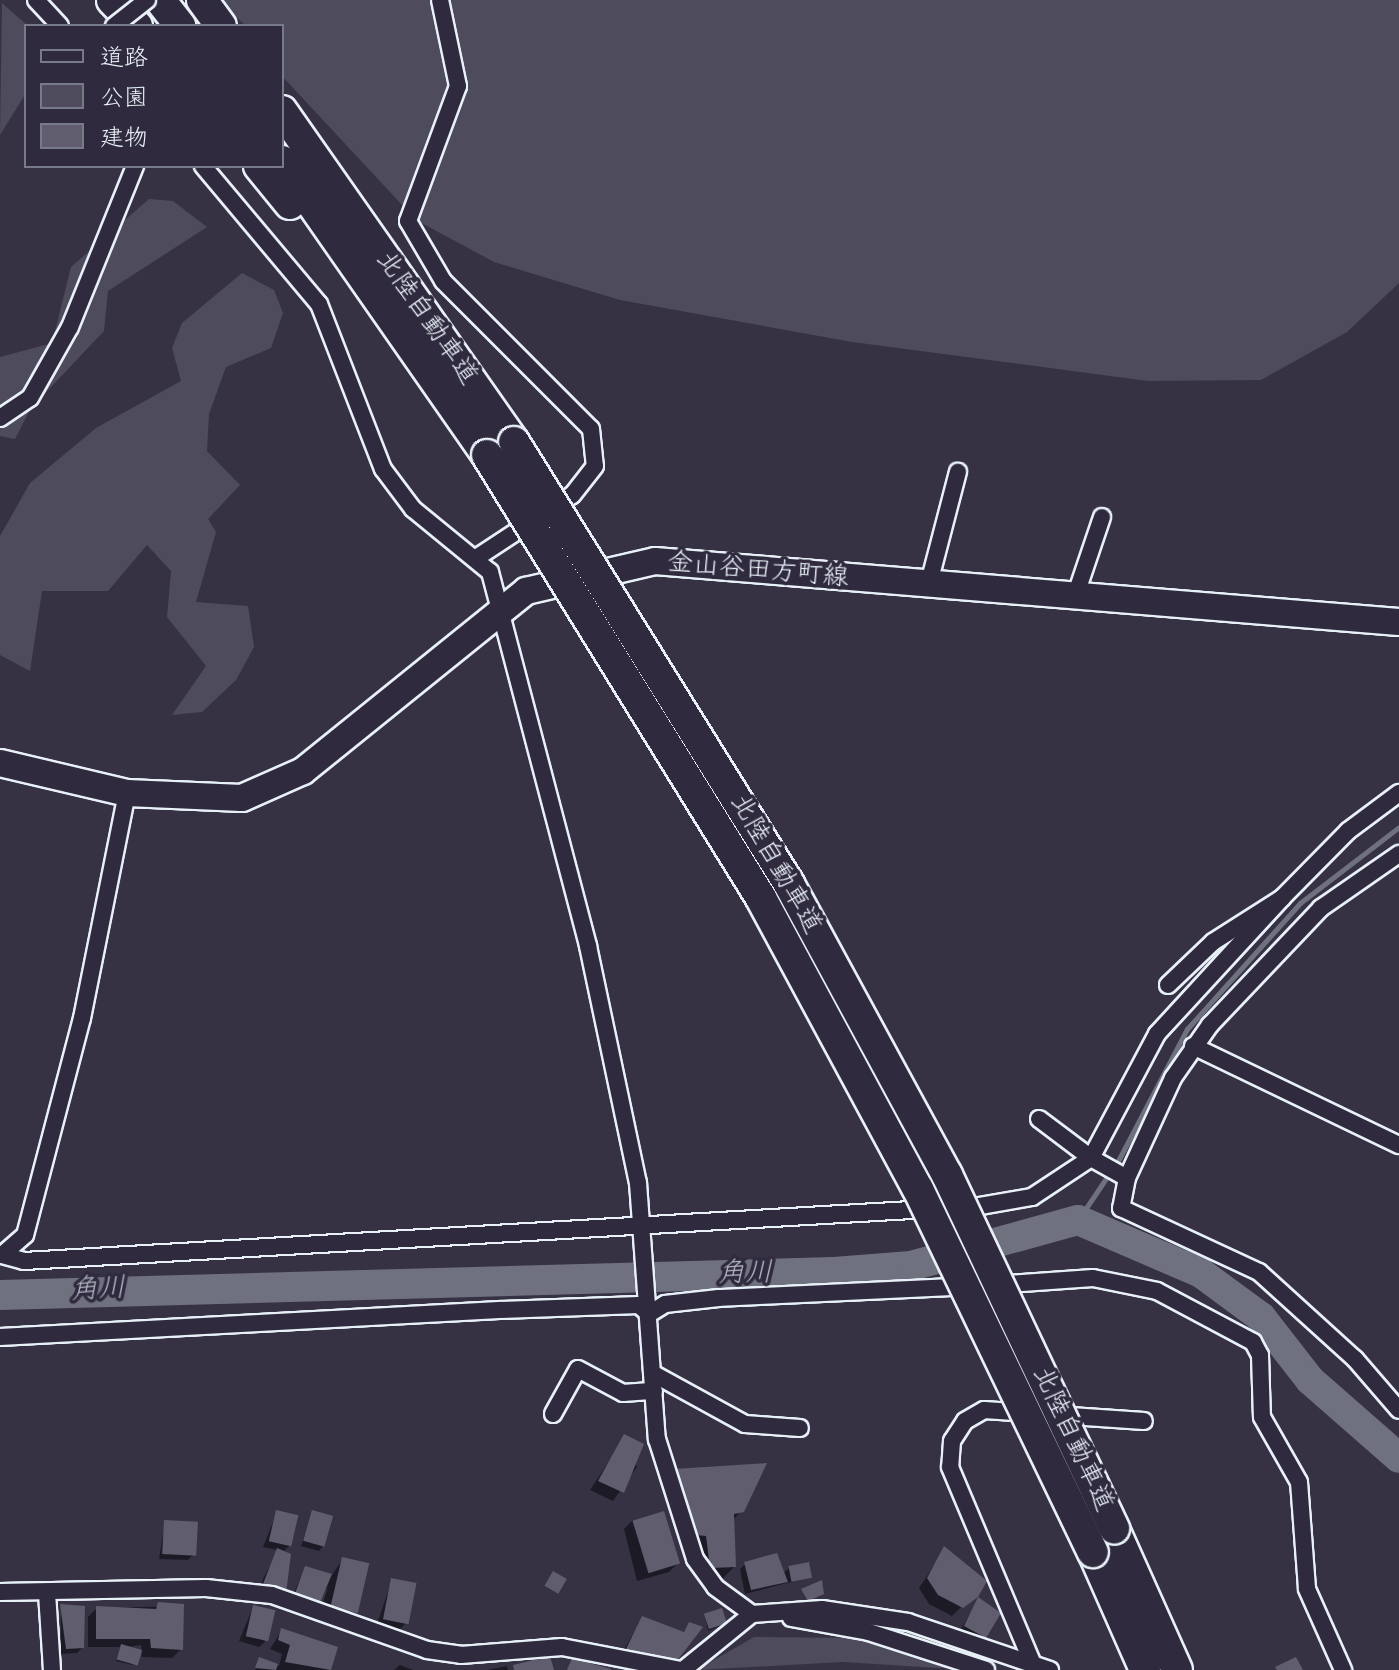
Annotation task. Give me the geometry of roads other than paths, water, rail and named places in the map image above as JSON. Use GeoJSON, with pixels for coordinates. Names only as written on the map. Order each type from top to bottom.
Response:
{"type":"FeatureCollection","features":[{"type":"Feature","properties":{"kind":"highway"},"geometry":{"type":"LineString","coordinates":[[112,0],[135,24]]}},
{"type":"Feature","properties":{"kind":"highway"},"geometry":{"type":"LineString","coordinates":[[160,0],[178,24]]}},
{"type":"Feature","properties":{"kind":"highway"},"geometry":{"type":"LineString","coordinates":[[202,0],[220,24]]}},
{"type":"Feature","properties":{"kind":"highway","name":"北陸自動車道"},"geometry":{"type":"LineString","coordinates":[[284,114],[514,442],[804,911],[954,1188],[1177,1670]]}},
{"type":"Feature","properties":{"kind":"highway","name":"北陸自動車道"},"geometry":{"type":"LineString","coordinates":[[284,164],[487,455],[761,898],[918,1189],[1093,1552],[1145,1670]]}},
{"type":"Feature","properties":{"kind":"highway"},"geometry":{"type":"LineString","coordinates":[[261,168],[459,415]]}},
{"type":"Feature","properties":{"kind":"main road","name":"金山谷田方町線"},"geometry":{"type":"LineString","coordinates":[[0,763],[127,793],[198,801],[264,791],[303,771],[503,608],[550,583],[655,561],[929,583],[1077,591],[1399,622]]}},
{"type":"Feature","properties":{"kind":"street"},"geometry":{"type":"LineString","coordinates":[[36,0],[58,24]]}},
{"type":"Feature","properties":{"kind":"street"},"geometry":{"type":"LineString","coordinates":[[117,24],[147,0]]}},
{"type":"Feature","properties":{"kind":"street"},"geometry":{"type":"LineString","coordinates":[[440,0],[458,86],[408,221],[443,281],[591,429],[595,466],[572,495],[479,556]]}},
{"type":"Feature","properties":{"kind":"street"},"geometry":{"type":"LineString","coordinates":[[0,418],[30,398],[70,327],[134,168]]}},
{"type":"Feature","properties":{"kind":"street"},"geometry":{"type":"LineString","coordinates":[[205,168],[319,304],[383,469],[413,509],[479,556],[503,608],[588,946],[642,1223],[652,1373],[672,1504],[695,1559],[715,1587],[752,1614],[822,1609],[908,1622],[1050,1670]]}},
{"type":"Feature","properties":{"kind":"street"},"geometry":{"type":"LineString","coordinates":[[929,583],[958,472]]}},
{"type":"Feature","properties":{"kind":"street"},"geometry":{"type":"LineString","coordinates":[[1077,591],[1102,517]]}},
{"type":"Feature","properties":{"kind":"street"},"geometry":{"type":"LineString","coordinates":[[1,1255],[25,1235],[82,1018],[127,793]]}},
{"type":"Feature","properties":{"kind":"street"},"geometry":{"type":"LineString","coordinates":[[1,1255],[24,1261],[642,1223],[980,1206],[1032,1197],[1091,1158],[1157,1034],[1348,831],[1399,793]]}},
{"type":"Feature","properties":{"kind":"street"},"geometry":{"type":"LineString","coordinates":[[1399,854],[1321,908],[1193,1046],[1127,1178],[1121,1208],[1259,1272],[1355,1359],[1399,1410]]}},
{"type":"Feature","properties":{"kind":"street"},"geometry":{"type":"LineString","coordinates":[[1168,985],[1213,942],[1282,898]]}},
{"type":"Feature","properties":{"kind":"street"},"geometry":{"type":"LineString","coordinates":[[1193,1046],[1399,1145]]}},
{"type":"Feature","properties":{"kind":"street"},"geometry":{"type":"LineString","coordinates":[[1039,1119],[1091,1158],[1127,1178]]}},
{"type":"Feature","properties":{"kind":"street"},"geometry":{"type":"LineString","coordinates":[[648,1312],[665,1304],[719,1298],[1093,1278],[1189,1304],[1242,1333],[1260,1355],[1262,1417],[1299,1482],[1307,1589],[1343,1670]]}},
{"type":"Feature","properties":{"kind":"street"},"geometry":{"type":"LineString","coordinates":[[0,1337],[639,1305],[648,1312]]}},
{"type":"Feature","properties":{"kind":"street"},"geometry":{"type":"LineString","coordinates":[[553,1414],[578,1369],[623,1393],[654,1391]]}},
{"type":"Feature","properties":{"kind":"street"},"geometry":{"type":"LineString","coordinates":[[652,1373],[745,1424],[800,1428]]}},
{"type":"Feature","properties":{"kind":"street"},"geometry":{"type":"LineString","coordinates":[[1033,1664],[972,1529],[950,1467],[952,1441],[984,1410],[1144,1421]]}},
{"type":"Feature","properties":{"kind":"street"},"geometry":{"type":"LineString","coordinates":[[0,1592],[206,1588],[272,1595],[427,1650],[461,1655],[562,1647],[681,1670],[752,1614]]}},
{"type":"Feature","properties":{"kind":"street"},"geometry":{"type":"LineString","coordinates":[[47,1593],[52,1670]]}},
{"type":"Feature","properties":{"kind":"street"},"geometry":{"type":"LineString","coordinates":[[771,1614],[869,1632],[986,1670]]}},
{"type":"Feature","properties":{"kind":"waterway"},"geometry":{"type":"LineString","coordinates":[[1078,1220],[1119,1159],[1187,1029],[1300,903],[1399,827]]}},
{"type":"Feature","properties":{"kind":"waterway","name":"角川"},"geometry":{"type":"LineString","coordinates":[[0,1295],[834,1272],[911,1266],[1078,1220],[1201,1273],[1261,1317],[1310,1380],[1399,1458]]}}]}
